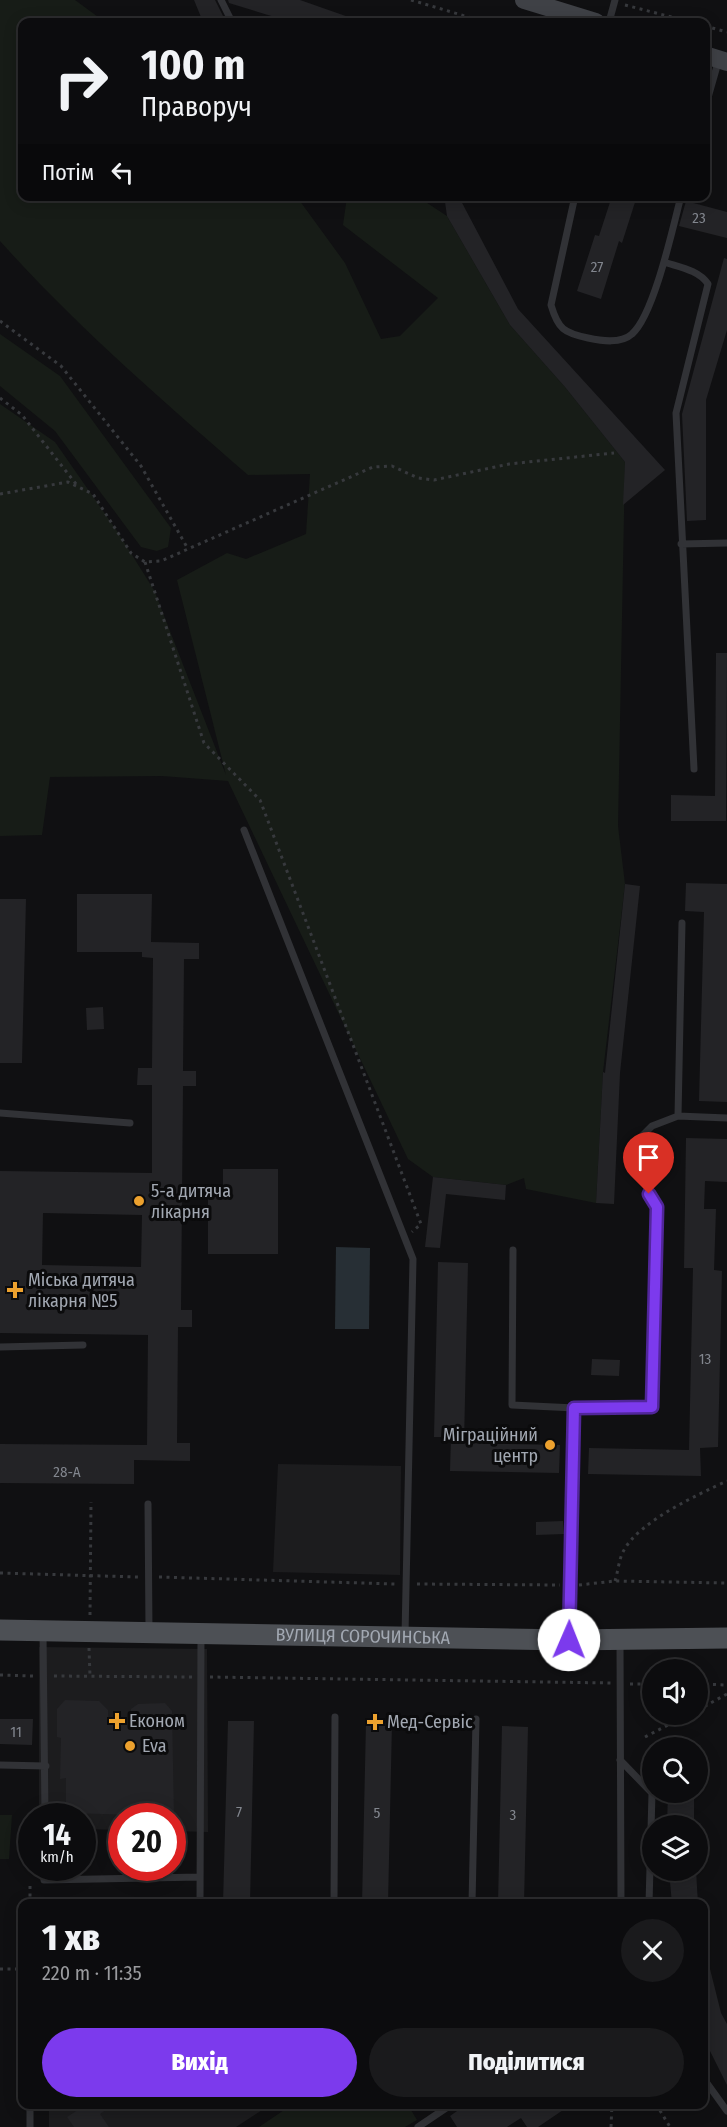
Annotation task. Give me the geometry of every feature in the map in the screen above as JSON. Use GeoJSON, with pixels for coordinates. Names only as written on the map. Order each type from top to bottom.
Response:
{"type":"FeatureCollection","features":[{"type":"Feature","properties":{"kind":"main road","name":"ВУЛИЦЯ СОРОЧИНСЬКА"},"geometry":{"type":"LineString","coordinates":[[0,1630],[569,1640],[727,1638]]}},
{"type":"Feature","properties":{"kind":"street"},"geometry":{"type":"LineString","coordinates":[[524,0],[583,18]]}},
{"type":"Feature","properties":{"kind":"lane"},"geometry":{"type":"LineString","coordinates":[[221,0],[230,18]]}},
{"type":"Feature","properties":{"kind":"lane"},"geometry":{"type":"LineString","coordinates":[[610,18],[614,1]]}},
{"type":"Feature","properties":{"kind":"lane"},"geometry":{"type":"LineString","coordinates":[[710,88],[717,59]]}},
{"type":"Feature","properties":{"kind":"lane"},"geometry":{"type":"LineString","coordinates":[[574,201],[551,305],[559,327],[575,335],[619,341],[632,334],[643,320],[664,262],[680,201]]}},
{"type":"Feature","properties":{"kind":"lane"},"geometry":{"type":"LineString","coordinates":[[664,262],[696,273],[708,284],[676,413],[694,769]]}},
{"type":"Feature","properties":{"kind":"lane"},"geometry":{"type":"LineString","coordinates":[[681,544],[727,543]]}},
{"type":"Feature","properties":{"kind":"lane"},"geometry":{"type":"LineString","coordinates":[[244,830],[413,1259],[405,1637]]}},
{"type":"Feature","properties":{"kind":"lane"},"geometry":{"type":"LineString","coordinates":[[678,1116],[682,923]]}},
{"type":"Feature","properties":{"kind":"lane"},"geometry":{"type":"LineString","coordinates":[[0,1113],[130,1123]]}},
{"type":"Feature","properties":{"kind":"lane"},"geometry":{"type":"LineString","coordinates":[[513,1250],[512,1405],[574,1408],[652,1407],[657,1207],[637,1170],[633,1145],[652,1126],[678,1116],[727,1118]]}},
{"type":"Feature","properties":{"kind":"lane"},"geometry":{"type":"LineString","coordinates":[[0,1347],[83,1345]]}},
{"type":"Feature","properties":{"kind":"lane"},"geometry":{"type":"LineString","coordinates":[[569,1640],[574,1408]]}},
{"type":"Feature","properties":{"kind":"lane"},"geometry":{"type":"LineString","coordinates":[[147,1504],[149,1633]]}},
{"type":"Feature","properties":{"kind":"lane"},"geometry":{"type":"LineString","coordinates":[[43,1630],[45,1803]]}},
{"type":"Feature","properties":{"kind":"lane"},"geometry":{"type":"LineString","coordinates":[[200,1899],[201,1633]]}},
{"type":"Feature","properties":{"kind":"lane"},"geometry":{"type":"LineString","coordinates":[[620,1639],[621,1899]]}},
{"type":"Feature","properties":{"kind":"lane"},"geometry":{"type":"LineString","coordinates":[[334,1899],[335,1717]]}},
{"type":"Feature","properties":{"kind":"lane"},"geometry":{"type":"LineString","coordinates":[[472,1899],[476,1719]]}},
{"type":"Feature","properties":{"kind":"lane"},"geometry":{"type":"LineString","coordinates":[[620,1760],[652,1793],[649,1899]]}},
{"type":"Feature","properties":{"kind":"lane"},"geometry":{"type":"LineString","coordinates":[[0,1765],[46,1766]]}},
{"type":"Feature","properties":{"kind":"lane"},"geometry":{"type":"LineString","coordinates":[[96,1879],[200,1877]]}},
{"type":"Feature","properties":{"kind":"lane"},"geometry":{"type":"LineString","coordinates":[[708,2085],[727,2111]]}},
{"type":"Feature","properties":{"kind":"lane"},"geometry":{"type":"LineString","coordinates":[[30,2109],[30,2127]]}},
{"type":"Feature","properties":{"kind":"lane"},"geometry":{"type":"LineString","coordinates":[[418,2127],[445,2109]]}},
{"type":"Feature","properties":{"kind":"path"},"geometry":{"type":"LineString","coordinates":[[411,0],[471,18]]}},
{"type":"Feature","properties":{"kind":"path"},"geometry":{"type":"LineString","coordinates":[[614,1],[676,18]]}},
{"type":"Feature","properties":{"kind":"path"},"geometry":{"type":"LineString","coordinates":[[710,27],[727,32]]}},
{"type":"Feature","properties":{"kind":"path"},"geometry":{"type":"LineString","coordinates":[[0,321],[61,366],[141,466],[188,549]]}},
{"type":"Feature","properties":{"kind":"path"},"geometry":{"type":"LineString","coordinates":[[0,398],[22,415],[72,481],[93,494],[131,553],[145,562],[161,561],[372,467],[392,466],[418,478],[434,480],[510,464],[614,453]]}},
{"type":"Feature","properties":{"kind":"path"},"geometry":{"type":"LineString","coordinates":[[0,494],[68,482],[93,494]]}},
{"type":"Feature","properties":{"kind":"path"},"geometry":{"type":"LineString","coordinates":[[145,562],[204,743],[260,800],[421,1224],[404,1238]]}},
{"type":"Feature","properties":{"kind":"path"},"geometry":{"type":"LineString","coordinates":[[615,1581],[623,1550],[643,1530],[663,1513],[727,1481]]}},
{"type":"Feature","properties":{"kind":"path"},"geometry":{"type":"LineString","coordinates":[[90,1676],[91,1502]]}},
{"type":"Feature","properties":{"kind":"path"},"geometry":{"type":"LineString","coordinates":[[0,1571],[90,1576],[406,1584],[570,1586],[615,1581],[727,1583]]}},
{"type":"Feature","properties":{"kind":"path"},"geometry":{"type":"LineString","coordinates":[[0,1675],[642,1684]]}},
{"type":"Feature","properties":{"kind":"path"},"geometry":{"type":"LineString","coordinates":[[708,1684],[727,1685]]}},
{"type":"Feature","properties":{"kind":"path"},"geometry":{"type":"LineString","coordinates":[[708,1704],[727,1694]]}},
{"type":"Feature","properties":{"kind":"path"},"geometry":{"type":"LineString","coordinates":[[645,1737],[667,1725]]}},
{"type":"Feature","properties":{"kind":"path"},"geometry":{"type":"LineString","coordinates":[[30,1882],[30,1899]]}},
{"type":"Feature","properties":{"kind":"path"},"geometry":{"type":"LineString","coordinates":[[0,1969],[18,1969]]}},
{"type":"Feature","properties":{"kind":"path"},"geometry":{"type":"LineString","coordinates":[[611,2127],[612,2109]]}},
{"type":"Feature","properties":{"kind":"path"},"geometry":{"type":"LineString","coordinates":[[659,2109],[670,2127]]}},
{"type":"Feature","properties":{"kind":"shaded area"},"geometry":{"type":"Polygon","coordinates":[[[0,0],[75,0],[100,18],[18,18],[18,201],[300,201],[345,263],[381,339],[400,336],[438,298],[343,225],[346,201],[424,201],[447,216],[510,325],[565,387],[625,462],[618,826],[625,884],[603,1072],[596,1203],[526,1189],[524,1178],[506,1185],[433,1177],[408,1159],[228,781],[162,776],[50,777],[42,835],[0,836],[0,404],[55,442],[117,531],[154,590],[226,775],[177,580],[227,553],[246,559],[306,534],[310,474],[248,475],[89,333],[0,241],[0,0]]]}},
{"type":"Feature","properties":{"kind":"shaded area"},"geometry":{"type":"Polygon","coordinates":[[[0,334],[60,376],[171,528],[168,547],[157,551],[141,547],[55,431],[0,386],[0,334]]]}},
{"type":"Feature","properties":{"kind":"shaded area"},"geometry":{"type":"Polygon","coordinates":[[[336,1247],[370,1248],[369,1329],[335,1329],[336,1247]]]}},
{"type":"Feature","properties":{"kind":"shaded area"},"geometry":{"type":"Polygon","coordinates":[[[278,1464],[401,1466],[400,1575],[273,1572],[278,1464]]]}},
{"type":"Feature","properties":{"kind":"shaded area"},"geometry":{"type":"Polygon","coordinates":[[[39,1647],[207,1649],[208,1832],[186,1831],[186,1803],[108,1803],[108,1830],[96,1829],[96,1803],[39,1803],[39,1647]]]}},
{"type":"Feature","properties":{"kind":"shaded area"},"geometry":{"type":"Polygon","coordinates":[[[0,1815],[12,1815],[9,1859],[0,1859],[0,1815]]]}},
{"type":"Feature","properties":{"kind":"shaded area"},"geometry":{"type":"Polygon","coordinates":[[[49,2109],[264,2109],[236,2127],[49,2127],[49,2109]]]}},
{"type":"Feature","properties":{"kind":"shaded area"},"geometry":{"type":"Polygon","coordinates":[[[286,2109],[410,2109],[417,2120],[405,2127],[259,2127],[286,2109]]]}},
{"type":"Feature","properties":{"kind":"building"},"geometry":{"type":"Polygon","coordinates":[[[194,0],[215,0],[224,18],[201,18],[194,0]]]}},
{"type":"Feature","properties":{"kind":"building"},"geometry":{"type":"Polygon","coordinates":[[[228,0],[300,0],[351,18],[278,18],[229,3],[228,0]]]}},
{"type":"Feature","properties":{"kind":"building"},"geometry":{"type":"Polygon","coordinates":[[[461,201],[518,309],[665,470],[623,505],[625,462],[565,387],[510,325],[447,216],[445,202],[461,201]]]}},
{"type":"Feature","properties":{"kind":"building"},"geometry":{"type":"Polygon","coordinates":[[[610,201],[635,201],[622,243],[619,241],[601,299],[577,291],[595,235],[599,236],[610,201]]]}},
{"type":"Feature","properties":{"kind":"building"},"geometry":{"type":"Polygon","coordinates":[[[686,201],[727,212],[727,238],[679,226],[686,201]]]}},
{"type":"Feature","properties":{"kind":"building"},"geometry":{"type":"Polygon","coordinates":[[[724,258],[727,259],[727,330],[706,400],[706,520],[687,521],[682,414],[724,258]]]}},
{"type":"Feature","properties":{"kind":"building"},"geometry":{"type":"Polygon","coordinates":[[[716,653],[727,653],[726,821],[671,821],[671,795],[715,796],[716,653]]]}},
{"type":"Feature","properties":{"kind":"building"},"geometry":{"type":"Polygon","coordinates":[[[686,883],[727,884],[727,1102],[699,1101],[704,912],[685,911],[686,883]]]}},
{"type":"Feature","properties":{"kind":"building"},"geometry":{"type":"Polygon","coordinates":[[[625,884],[640,886],[620,1073],[614,1204],[596,1203],[603,1072],[605,1073],[625,884]]]}},
{"type":"Feature","properties":{"kind":"building","name":"5-а дитяча лікарня"},"geometry":{"type":"Polygon","coordinates":[[[77,894],[152,894],[151,942],[199,943],[199,959],[184,959],[183,1071],[196,1071],[196,1086],[183,1086],[181,1310],[192,1310],[192,1327],[178,1327],[177,1443],[190,1443],[190,1461],[134,1460],[134,1484],[0,1483],[0,1444],[147,1445],[148,1335],[0,1333],[0,1171],[152,1173],[152,1085],[137,1085],[138,1068],[152,1068],[153,958],[142,957],[142,952],[77,952],[77,894]],[[43,1213],[42,1265],[141,1267],[142,1215],[43,1213]]]}},
{"type":"Feature","properties":{"kind":"building"},"geometry":{"type":"Polygon","coordinates":[[[0,899],[26,899],[22,1063],[0,1063],[0,899]]]}},
{"type":"Feature","properties":{"kind":"building"},"geometry":{"type":"Polygon","coordinates":[[[103,1007],[104,1029],[87,1030],[86,1008],[103,1007]]]}},
{"type":"Feature","properties":{"kind":"building"},"geometry":{"type":"Polygon","coordinates":[[[686,1138],[727,1139],[727,1182],[705,1181],[704,1209],[716,1209],[714,1270],[722,1271],[718,1447],[700,1448],[701,1476],[588,1474],[589,1448],[689,1450],[693,1268],[684,1268],[686,1138]]]}},
{"type":"Feature","properties":{"kind":"building"},"geometry":{"type":"Polygon","coordinates":[[[223,1169],[278,1169],[278,1254],[208,1254],[208,1197],[223,1197],[223,1169]]]}},
{"type":"Feature","properties":{"kind":"building"},"geometry":{"type":"Polygon","coordinates":[[[433,1177],[506,1185],[505,1200],[446,1194],[440,1248],[425,1247],[433,1177]]]}},
{"type":"Feature","properties":{"kind":"building"},"geometry":{"type":"Polygon","coordinates":[[[438,1262],[468,1263],[464,1443],[560,1445],[559,1473],[450,1471],[451,1437],[434,1437],[438,1262]]]}},
{"type":"Feature","properties":{"kind":"building"},"geometry":{"type":"Polygon","coordinates":[[[592,1359],[620,1360],[619,1376],[591,1375],[592,1359]]]}},
{"type":"Feature","properties":{"kind":"building"},"geometry":{"type":"Polygon","coordinates":[[[563,1521],[564,1534],[536,1535],[536,1522],[563,1521]]]}},
{"type":"Feature","properties":{"kind":"building"},"geometry":{"type":"Polygon","coordinates":[[[65,1700],[99,1701],[108,1710],[108,1720],[130,1720],[131,1709],[138,1704],[165,1703],[172,1711],[174,1803],[108,1803],[108,1814],[96,1814],[96,1803],[66,1803],[66,1778],[60,1779],[61,1738],[57,1737],[57,1709],[65,1700]]]}},
{"type":"Feature","properties":{"kind":"building"},"geometry":{"type":"Polygon","coordinates":[[[0,1719],[33,1719],[32,1745],[0,1744],[0,1719]]]}},
{"type":"Feature","properties":{"kind":"building"},"geometry":{"type":"Polygon","coordinates":[[[228,1721],[254,1721],[250,1899],[223,1899],[228,1721]]]}},
{"type":"Feature","properties":{"kind":"building"},"geometry":{"type":"Polygon","coordinates":[[[366,1722],[392,1723],[388,1899],[362,1899],[366,1722]]]}},
{"type":"Feature","properties":{"kind":"building"},"geometry":{"type":"Polygon","coordinates":[[[502,1726],[528,1727],[524,1899],[498,1899],[502,1726]]]}},
{"type":"Feature","properties":{"kind":"building"},"geometry":{"type":"Polygon","coordinates":[[[668,1803],[694,1803],[694,1815],[667,1815],[668,1803]]]}},
{"type":"Feature","properties":{"kind":"building"},"geometry":{"type":"Polygon","coordinates":[[[670,1881],[697,1881],[698,1899],[672,1899],[670,1881]]]}},
{"type":"Feature","properties":{"kind":"building"},"geometry":{"type":"Polygon","coordinates":[[[708,1961],[721,2013],[727,2024],[727,2085],[708,2047],[708,1961]]]}},
{"type":"Feature","properties":{"kind":"building"},"geometry":{"type":"Polygon","coordinates":[[[79,2109],[107,2109],[100,2114],[109,2127],[74,2127],[67,2117],[79,2109]]]}},
{"type":"Feature","properties":{"kind":"building"},"geometry":{"type":"Polygon","coordinates":[[[460,2109],[483,2109],[484,2111],[487,2109],[565,2109],[538,2127],[527,2127],[521,2118],[507,2127],[457,2127],[450,2116],[460,2109]]]}},
{"type":"Feature","properties":{"kind":"place","name":"5-а дитяча лікарня"},"geometry":{"type":"Point","coordinates":[139,1201]}},
{"type":"Feature","properties":{"kind":"place","name":"Міська дитяча лікарня №5"},"geometry":{"type":"Point","coordinates":[15,1290]}},
{"type":"Feature","properties":{"kind":"place","name":"Міграційний центр"},"geometry":{"type":"Point","coordinates":[550,1445]}},
{"type":"Feature","properties":{"kind":"place","name":"Економ"},"geometry":{"type":"Point","coordinates":[117,1721]}},
{"type":"Feature","properties":{"kind":"place","name":"Мед-Сервіс"},"geometry":{"type":"Point","coordinates":[375,1722]}},
{"type":"Feature","properties":{"kind":"place","name":"Eva"},"geometry":{"type":"Point","coordinates":[130,1746]}},
{"type":"Feature","properties":{"kind":"route"},"geometry":{"type":"LineString","coordinates":[[569,1640],[574,1408],[652,1407],[657,1207],[649,1194]]}}]}
